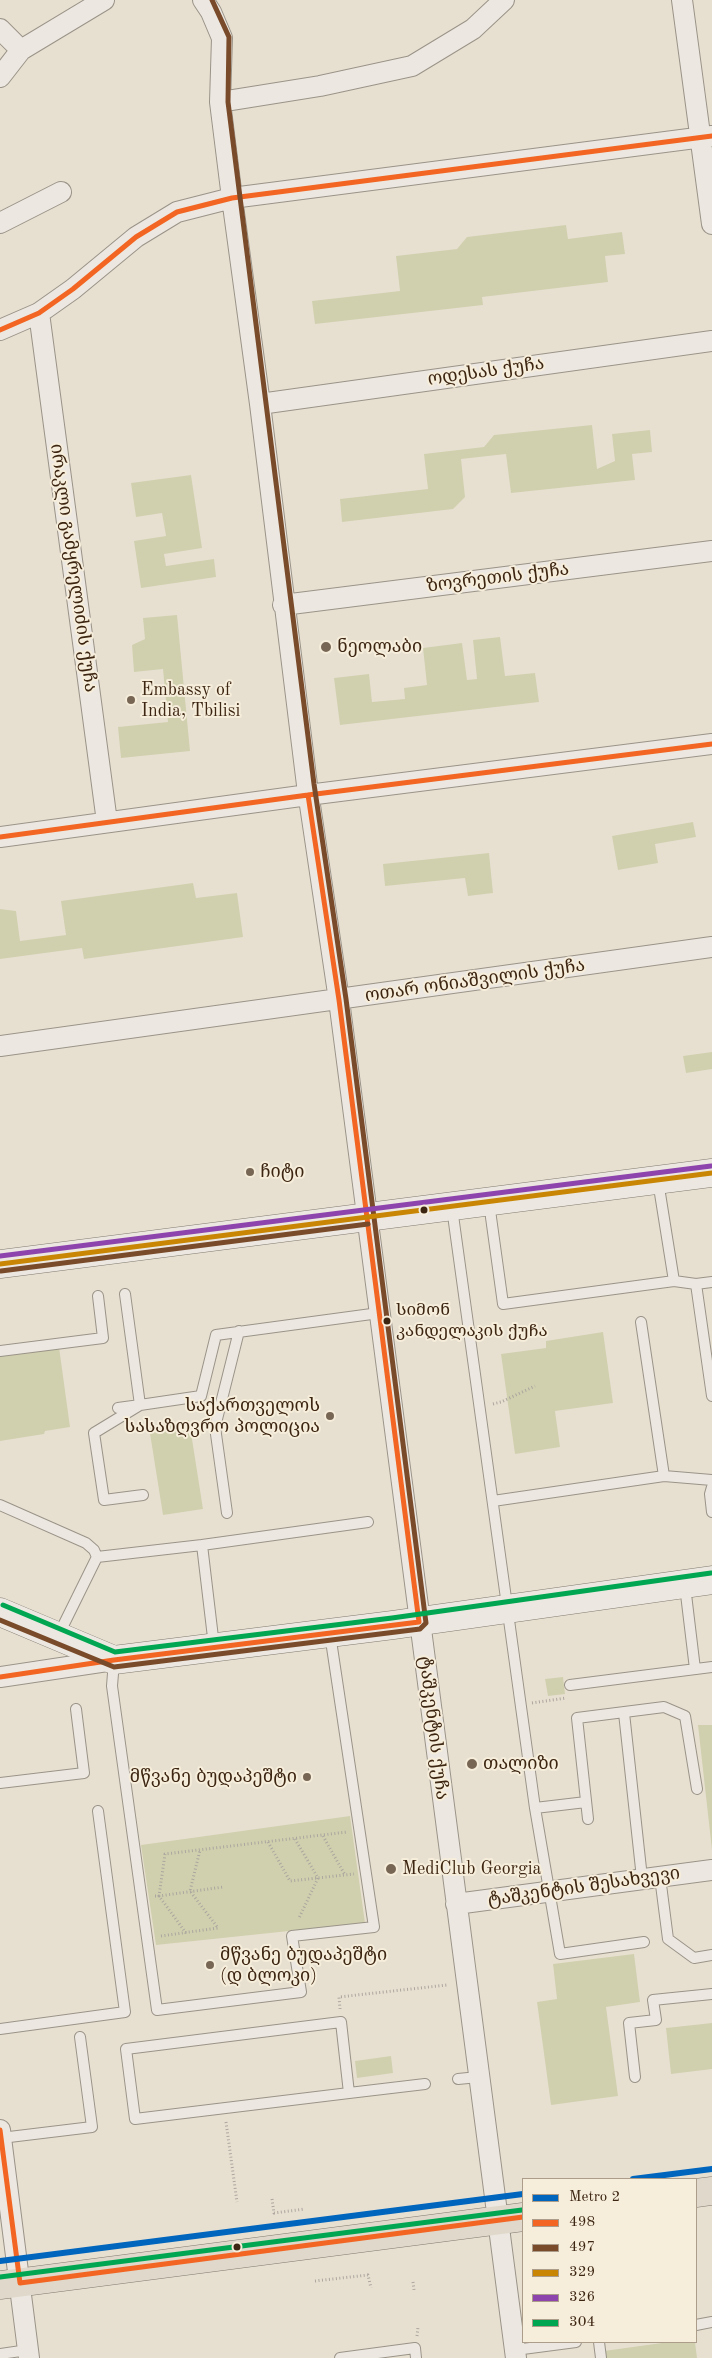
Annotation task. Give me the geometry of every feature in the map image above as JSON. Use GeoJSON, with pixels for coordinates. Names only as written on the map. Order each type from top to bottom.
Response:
{"type":"FeatureCollection","features":[{"type":"Feature","properties":{"kind":"main road"},"geometry":{"type":"LineString","coordinates":[[0,1264],[712,1173]]}},
{"type":"Feature","properties":{"kind":"main road"},"geometry":{"type":"LineString","coordinates":[[0,1612],[57,1638],[114,1660],[330,1634],[712,1580]]}},
{"type":"Feature","properties":{"kind":"main road"},"geometry":{"type":"LineString","coordinates":[[697,2193],[712,2191]]}},
{"type":"Feature","properties":{"kind":"main road"},"geometry":{"type":"LineString","coordinates":[[10,2284],[522,2217]]}},
{"type":"Feature","properties":{"kind":"street"},"geometry":{"type":"LineString","coordinates":[[2,70],[21,50],[104,0]]}},
{"type":"Feature","properties":{"kind":"street","name":"ტაშკენტის ქუჩა"},"geometry":{"type":"LineString","coordinates":[[204,0],[212,12],[222,38],[220,102],[260,404],[283,605],[308,794],[339,1000],[496,2220],[516,2354]]}},
{"type":"Feature","properties":{"kind":"street"},"geometry":{"type":"LineString","coordinates":[[220,102],[320,86],[412,66],[473,29],[504,0]]}},
{"type":"Feature","properties":{"kind":"street"},"geometry":{"type":"LineString","coordinates":[[682,0],[706,136],[712,224]]}},
{"type":"Feature","properties":{"kind":"street"},"geometry":{"type":"LineString","coordinates":[[0,29],[21,50]]}},
{"type":"Feature","properties":{"kind":"street"},"geometry":{"type":"LineString","coordinates":[[0,330],[39,313],[73,289],[136,237],[177,212],[232,198],[706,136]]}},
{"type":"Feature","properties":{"kind":"street"},"geometry":{"type":"LineString","coordinates":[[0,223],[61,192]]}},
{"type":"Feature","properties":{"kind":"street","name":"ირაკლი გამყრელიძის ქუჩა"},"geometry":{"type":"LineString","coordinates":[[39,313],[107,822]]}},
{"type":"Feature","properties":{"kind":"street","name":"ოდესას ქუჩა"},"geometry":{"type":"LineString","coordinates":[[260,404],[712,341]]}},
{"type":"Feature","properties":{"kind":"street","name":"ზოვრეთის ქუჩა"},"geometry":{"type":"LineString","coordinates":[[283,605],[712,551]]}},
{"type":"Feature","properties":{"kind":"street"},"geometry":{"type":"LineString","coordinates":[[0,837],[308,794],[712,744]]}},
{"type":"Feature","properties":{"kind":"street","name":"ოთარ ონიაშვილის ქუჩა"},"geometry":{"type":"LineString","coordinates":[[0,1046],[712,947]]}},
{"type":"Feature","properties":{"kind":"street"},"geometry":{"type":"LineString","coordinates":[[0,1677],[114,1660]]}},
{"type":"Feature","properties":{"kind":"street","name":"ტაშკენტის შესახვევი"},"geometry":{"type":"LineString","coordinates":[[456,1904],[712,1870]]}},
{"type":"Feature","properties":{"kind":"street"},"geometry":{"type":"LineString","coordinates":[[0,2134],[10,2284],[29,2354]]}},
{"type":"Feature","properties":{"kind":"lane"},"geometry":{"type":"LineString","coordinates":[[657,1180],[674,1281]]}},
{"type":"Feature","properties":{"kind":"lane"},"geometry":{"type":"LineString","coordinates":[[489,1202],[503,1304],[674,1281],[696,1284],[712,1282]]}},
{"type":"Feature","properties":{"kind":"lane"},"geometry":{"type":"LineString","coordinates":[[452,1206],[535,1808],[560,1954],[644,1942]]}},
{"type":"Feature","properties":{"kind":"lane"},"geometry":{"type":"LineString","coordinates":[[696,1284],[712,1396]]}},
{"type":"Feature","properties":{"kind":"lane"},"geometry":{"type":"LineString","coordinates":[[125,1294],[140,1405]]}},
{"type":"Feature","properties":{"kind":"lane"},"geometry":{"type":"LineString","coordinates":[[0,1351],[103,1338],[98,1296]]}},
{"type":"Feature","properties":{"kind":"lane"},"geometry":{"type":"LineString","coordinates":[[118,1408],[201,1396],[216,1334],[379,1313]]}},
{"type":"Feature","properties":{"kind":"lane"},"geometry":{"type":"LineString","coordinates":[[641,1322],[664,1476]]}},
{"type":"Feature","properties":{"kind":"lane"},"geometry":{"type":"LineString","coordinates":[[228,1513],[215,1427],[239,1331]]}},
{"type":"Feature","properties":{"kind":"lane"},"geometry":{"type":"LineString","coordinates":[[140,1405],[94,1433],[104,1500],[143,1495]]}},
{"type":"Feature","properties":{"kind":"lane"},"geometry":{"type":"LineString","coordinates":[[493,1501],[664,1476],[712,1480]]}},
{"type":"Feature","properties":{"kind":"lane"},"geometry":{"type":"LineString","coordinates":[[712,1487],[710,1494],[712,1512]]}},
{"type":"Feature","properties":{"kind":"lane"},"geometry":{"type":"LineString","coordinates":[[0,1505],[86,1543],[94,1550],[97,1557],[57,1638]]}},
{"type":"Feature","properties":{"kind":"lane"},"geometry":{"type":"LineString","coordinates":[[97,1557],[202,1546],[368,1522]]}},
{"type":"Feature","properties":{"kind":"lane"},"geometry":{"type":"LineString","coordinates":[[202,1546],[214,1647]]}},
{"type":"Feature","properties":{"kind":"lane"},"geometry":{"type":"LineString","coordinates":[[685,1584],[695,1669]]}},
{"type":"Feature","properties":{"kind":"lane"},"geometry":{"type":"LineString","coordinates":[[114,1660],[112,1686],[156,2010],[301,1992],[292,1936],[374,1927],[330,1634]]}},
{"type":"Feature","properties":{"kind":"lane"},"geometry":{"type":"LineString","coordinates":[[570,1685],[712,1667]]}},
{"type":"Feature","properties":{"kind":"lane"},"geometry":{"type":"LineString","coordinates":[[588,1819],[577,1718],[664,1707],[685,1716],[697,1789]]}},
{"type":"Feature","properties":{"kind":"lane"},"geometry":{"type":"LineString","coordinates":[[0,1783],[84,1773],[76,1709]]}},
{"type":"Feature","properties":{"kind":"lane"},"geometry":{"type":"LineString","coordinates":[[624,1713],[651,1878],[668,1939],[694,1958],[712,1955]]}},
{"type":"Feature","properties":{"kind":"lane"},"geometry":{"type":"LineString","coordinates":[[535,1808],[586,1802]]}},
{"type":"Feature","properties":{"kind":"lane"},"geometry":{"type":"LineString","coordinates":[[0,2029],[125,2012],[98,1810]]}},
{"type":"Feature","properties":{"kind":"lane"},"geometry":{"type":"LineString","coordinates":[[635,2077],[629,2023],[656,2020],[653,2000],[712,1994]]}},
{"type":"Feature","properties":{"kind":"lane"},"geometry":{"type":"LineString","coordinates":[[350,2093],[341,2022],[126,2049],[135,2120],[425,2084]]}},
{"type":"Feature","properties":{"kind":"lane"},"geometry":{"type":"LineString","coordinates":[[0,2134],[92,2127],[80,2036]]}},
{"type":"Feature","properties":{"kind":"lane"},"geometry":{"type":"LineString","coordinates":[[458,2080],[478,2077]]}},
{"type":"Feature","properties":{"kind":"lane"},"geometry":{"type":"LineString","coordinates":[[697,2325],[712,2325]]}},
{"type":"Feature","properties":{"kind":"lane"},"geometry":{"type":"LineString","coordinates":[[516,2354],[571,2343]]}},
{"type":"Feature","properties":{"kind":"lane"},"geometry":{"type":"LineString","coordinates":[[599,2343],[602,2358]]}},
{"type":"Feature","properties":{"kind":"lane"},"geometry":{"type":"LineString","coordinates":[[340,2358],[415,2348],[416,2358]]}},
{"type":"Feature","properties":{"kind":"lane"},"geometry":{"type":"LineString","coordinates":[[0,2354],[29,2354]]}},
{"type":"Feature","properties":{"kind":"path"},"geometry":{"type":"LineString","coordinates":[[480,1406],[501,1402],[534,1386]]}},
{"type":"Feature","properties":{"kind":"path"},"geometry":{"type":"LineString","coordinates":[[544,1702],[559,1699]]}},
{"type":"Feature","properties":{"kind":"path"},"geometry":{"type":"LineString","coordinates":[[186,1932],[159,1896],[165,1854],[360,1831]]}},
{"type":"Feature","properties":{"kind":"path"},"geometry":{"type":"LineString","coordinates":[[323,1836],[345,1875]]}},
{"type":"Feature","properties":{"kind":"path"},"geometry":{"type":"LineString","coordinates":[[294,1839],[318,1878]]}},
{"type":"Feature","properties":{"kind":"path"},"geometry":{"type":"LineString","coordinates":[[268,1842],[290,1881],[366,1872]]}},
{"type":"Feature","properties":{"kind":"path"},"geometry":{"type":"LineString","coordinates":[[190,1891],[200,1850]]}},
{"type":"Feature","properties":{"kind":"path"},"geometry":{"type":"LineString","coordinates":[[299,1918],[318,1878]]}},
{"type":"Feature","properties":{"kind":"path"},"geometry":{"type":"LineString","coordinates":[[140,1898],[223,1887]]}},
{"type":"Feature","properties":{"kind":"path"},"geometry":{"type":"LineString","coordinates":[[147,1938],[218,1928],[190,1891]]}},
{"type":"Feature","properties":{"kind":"path"},"geometry":{"type":"LineString","coordinates":[[341,2022],[339,1997],[447,1984]]}},
{"type":"Feature","properties":{"kind":"path"},"geometry":{"type":"LineString","coordinates":[[224,2109],[237,2202]]}},
{"type":"Feature","properties":{"kind":"path"},"geometry":{"type":"LineString","coordinates":[[272,2199],[274,2213],[305,2209]]}},
{"type":"Feature","properties":{"kind":"path"},"geometry":{"type":"LineString","coordinates":[[315,2281],[368,2274],[371,2288]]}},
{"type":"Feature","properties":{"kind":"path"},"geometry":{"type":"LineString","coordinates":[[412,2282],[414,2290]]}},
{"type":"Feature","properties":{"kind":"green space"},"geometry":{"type":"Polygon","coordinates":[[[566,225],[568,239],[622,232],[625,254],[605,256],[608,282],[482,297],[483,305],[315,324],[312,301],[400,291],[396,256],[457,249],[467,237],[566,225]]]}},
{"type":"Feature","properties":{"kind":"green space"},"geometry":{"type":"Polygon","coordinates":[[[592,425],[597,469],[615,461],[612,434],[650,430],[652,452],[632,454],[635,480],[511,493],[506,454],[461,459],[465,497],[453,509],[342,522],[340,499],[428,489],[424,454],[484,447],[494,435],[592,425]]]}},
{"type":"Feature","properties":{"kind":"green space"},"geometry":{"type":"Polygon","coordinates":[[[191,475],[202,548],[164,554],[166,566],[214,559],[216,577],[141,588],[134,541],[166,536],[162,513],[136,517],[131,483],[191,475]]]}},
{"type":"Feature","properties":{"kind":"green space"},"geometry":{"type":"Polygon","coordinates":[[[177,615],[190,751],[121,758],[118,727],[168,722],[163,669],[134,672],[132,645],[145,639],[143,618],[177,615]]]}},
{"type":"Feature","properties":{"kind":"green space"},"geometry":{"type":"Polygon","coordinates":[[[500,637],[505,676],[535,673],[539,702],[340,725],[334,678],[369,674],[372,702],[405,699],[404,688],[427,685],[423,648],[462,643],[467,680],[477,679],[473,640],[500,637]]]}},
{"type":"Feature","properties":{"kind":"green space"},"geometry":{"type":"Polygon","coordinates":[[[693,822],[696,837],[655,844],[658,863],[618,870],[612,836],[693,822]]]}},
{"type":"Feature","properties":{"kind":"green space"},"geometry":{"type":"Polygon","coordinates":[[[489,853],[493,893],[468,896],[465,878],[385,886],[383,864],[489,853]]]}},
{"type":"Feature","properties":{"kind":"green space"},"geometry":{"type":"Polygon","coordinates":[[[193,883],[196,898],[237,893],[243,937],[84,959],[82,948],[0,959],[0,909],[16,911],[20,941],[66,935],[61,901],[193,883]]]}},
{"type":"Feature","properties":{"kind":"green space"},"geometry":{"type":"Polygon","coordinates":[[[712,1052],[712,1069],[686,1073],[683,1056],[712,1052]]]}},
{"type":"Feature","properties":{"kind":"green space"},"geometry":{"type":"Polygon","coordinates":[[[603,1332],[613,1403],[555,1411],[560,1447],[515,1454],[501,1354],[546,1348],[546,1341],[603,1332]]]}},
{"type":"Feature","properties":{"kind":"green space"},"geometry":{"type":"Polygon","coordinates":[[[59,1347],[70,1427],[45,1431],[44,1434],[0,1441],[0,1356],[59,1347]]]}},
{"type":"Feature","properties":{"kind":"green space"},"geometry":{"type":"Polygon","coordinates":[[[189,1420],[203,1509],[163,1515],[149,1427],[189,1420]]]}},
{"type":"Feature","properties":{"kind":"green space"},"geometry":{"type":"Polygon","coordinates":[[[563,1677],[565,1694],[548,1696],[545,1679],[563,1677]]]}},
{"type":"Feature","properties":{"kind":"green space"},"geometry":{"type":"Polygon","coordinates":[[[698,1725],[712,1725],[712,1850],[698,1725]]]}},
{"type":"Feature","properties":{"kind":"green space"},"geometry":{"type":"Polygon","coordinates":[[[350,1816],[365,1923],[156,1945],[141,1845],[350,1816]]]}},
{"type":"Feature","properties":{"kind":"green space"},"geometry":{"type":"Polygon","coordinates":[[[634,1954],[640,2002],[606,2007],[618,2096],[551,2105],[537,2002],[557,1999],[553,1964],[634,1954]]]}},
{"type":"Feature","properties":{"kind":"green space"},"geometry":{"type":"Polygon","coordinates":[[[712,2023],[712,2069],[671,2074],[666,2028],[712,2023]]]}},
{"type":"Feature","properties":{"kind":"green space"},"geometry":{"type":"Polygon","coordinates":[[[391,2056],[393,2073],[357,2078],[355,2061],[391,2056]]]}},
{"type":"Feature","properties":{"kind":"green space"},"geometry":{"type":"Polygon","coordinates":[[[662,2343],[695,2343],[697,2358],[605,2358],[604,2351],[662,2343]]]}},
{"type":"Feature","properties":{"kind":"metro line","name":"2"},"geometry":{"type":"LineString","coordinates":[[641,2178],[712,2169]]}},
{"type":"Feature","properties":{"kind":"metro line","name":"2"},"geometry":{"type":"LineString","coordinates":[[0,2261],[522,2194]]}},
{"type":"Feature","properties":{"kind":"transit line","name":"497"},"geometry":{"type":"LineString","coordinates":[[0,1620],[114,1667],[420,1629],[426,1623],[346,999],[314,784],[228,102],[229,37],[212,0]]}},
{"type":"Feature","properties":{"kind":"transit line","name":"498"},"geometry":{"type":"LineString","coordinates":[[0,330],[39,313],[73,289],[136,237],[177,212],[232,198],[712,136]]}},
{"type":"Feature","properties":{"kind":"transit line","name":"498"},"geometry":{"type":"LineString","coordinates":[[0,837],[308,795],[712,744]]}},
{"type":"Feature","properties":{"kind":"transit line","name":"498"},"geometry":{"type":"LineString","coordinates":[[0,1677],[114,1660],[419,1622],[339,1000],[308,795]]}},
{"type":"Feature","properties":{"kind":"transit line","name":"326"},"geometry":{"type":"LineString","coordinates":[[0,1256],[711,1166]]}},
{"type":"Feature","properties":{"kind":"transit line","name":"329"},"geometry":{"type":"LineString","coordinates":[[0,1264],[712,1173]]}},
{"type":"Feature","properties":{"kind":"transit line","name":"497"},"geometry":{"type":"LineString","coordinates":[[1,1271],[368,1224]]}},
{"type":"Feature","properties":{"kind":"transit line","name":"304"},"geometry":{"type":"LineString","coordinates":[[3,1605],[115,1652],[392,1618],[711,1573]]}},
{"type":"Feature","properties":{"kind":"transit line","name":"498"},"geometry":{"type":"LineString","coordinates":[[0,2130],[20,2283],[522,2217]]}},
{"type":"Feature","properties":{"kind":"transit line","name":"304"},"geometry":{"type":"LineString","coordinates":[[0,2277],[522,2210]]}},
{"type":"Feature","properties":{"kind":"place","name":"ნეოლაბი"},"geometry":{"type":"Point","coordinates":[326,647]}},
{"type":"Feature","properties":{"kind":"place","name":"Embassy of India, Tbilisi"},"geometry":{"type":"Point","coordinates":[131,700]}},
{"type":"Feature","properties":{"kind":"place","name":"ჩიტი"},"geometry":{"type":"Point","coordinates":[250,1172]}},
{"type":"Feature","properties":{"kind":"place","name":"სიმონ კანდელაკის ქუჩა"},"geometry":{"type":"Point","coordinates":[387,1321]}},
{"type":"Feature","properties":{"kind":"place","name":"საქართველოს სასაზღვრო პოლიცია"},"geometry":{"type":"Point","coordinates":[330,1416]}},
{"type":"Feature","properties":{"kind":"place","name":"თალიზი"},"geometry":{"type":"Point","coordinates":[472,1764]}},
{"type":"Feature","properties":{"kind":"place","name":"მწვანე ბუდაპეშტი"},"geometry":{"type":"Point","coordinates":[307,1777]}},
{"type":"Feature","properties":{"kind":"place","name":"MediClub Georgia"},"geometry":{"type":"Point","coordinates":[391,1869]}},
{"type":"Feature","properties":{"kind":"place","name":"მწვანე ბუდაპეშტი (დ ბლოკი)"},"geometry":{"type":"Point","coordinates":[210,1965]}}]}
